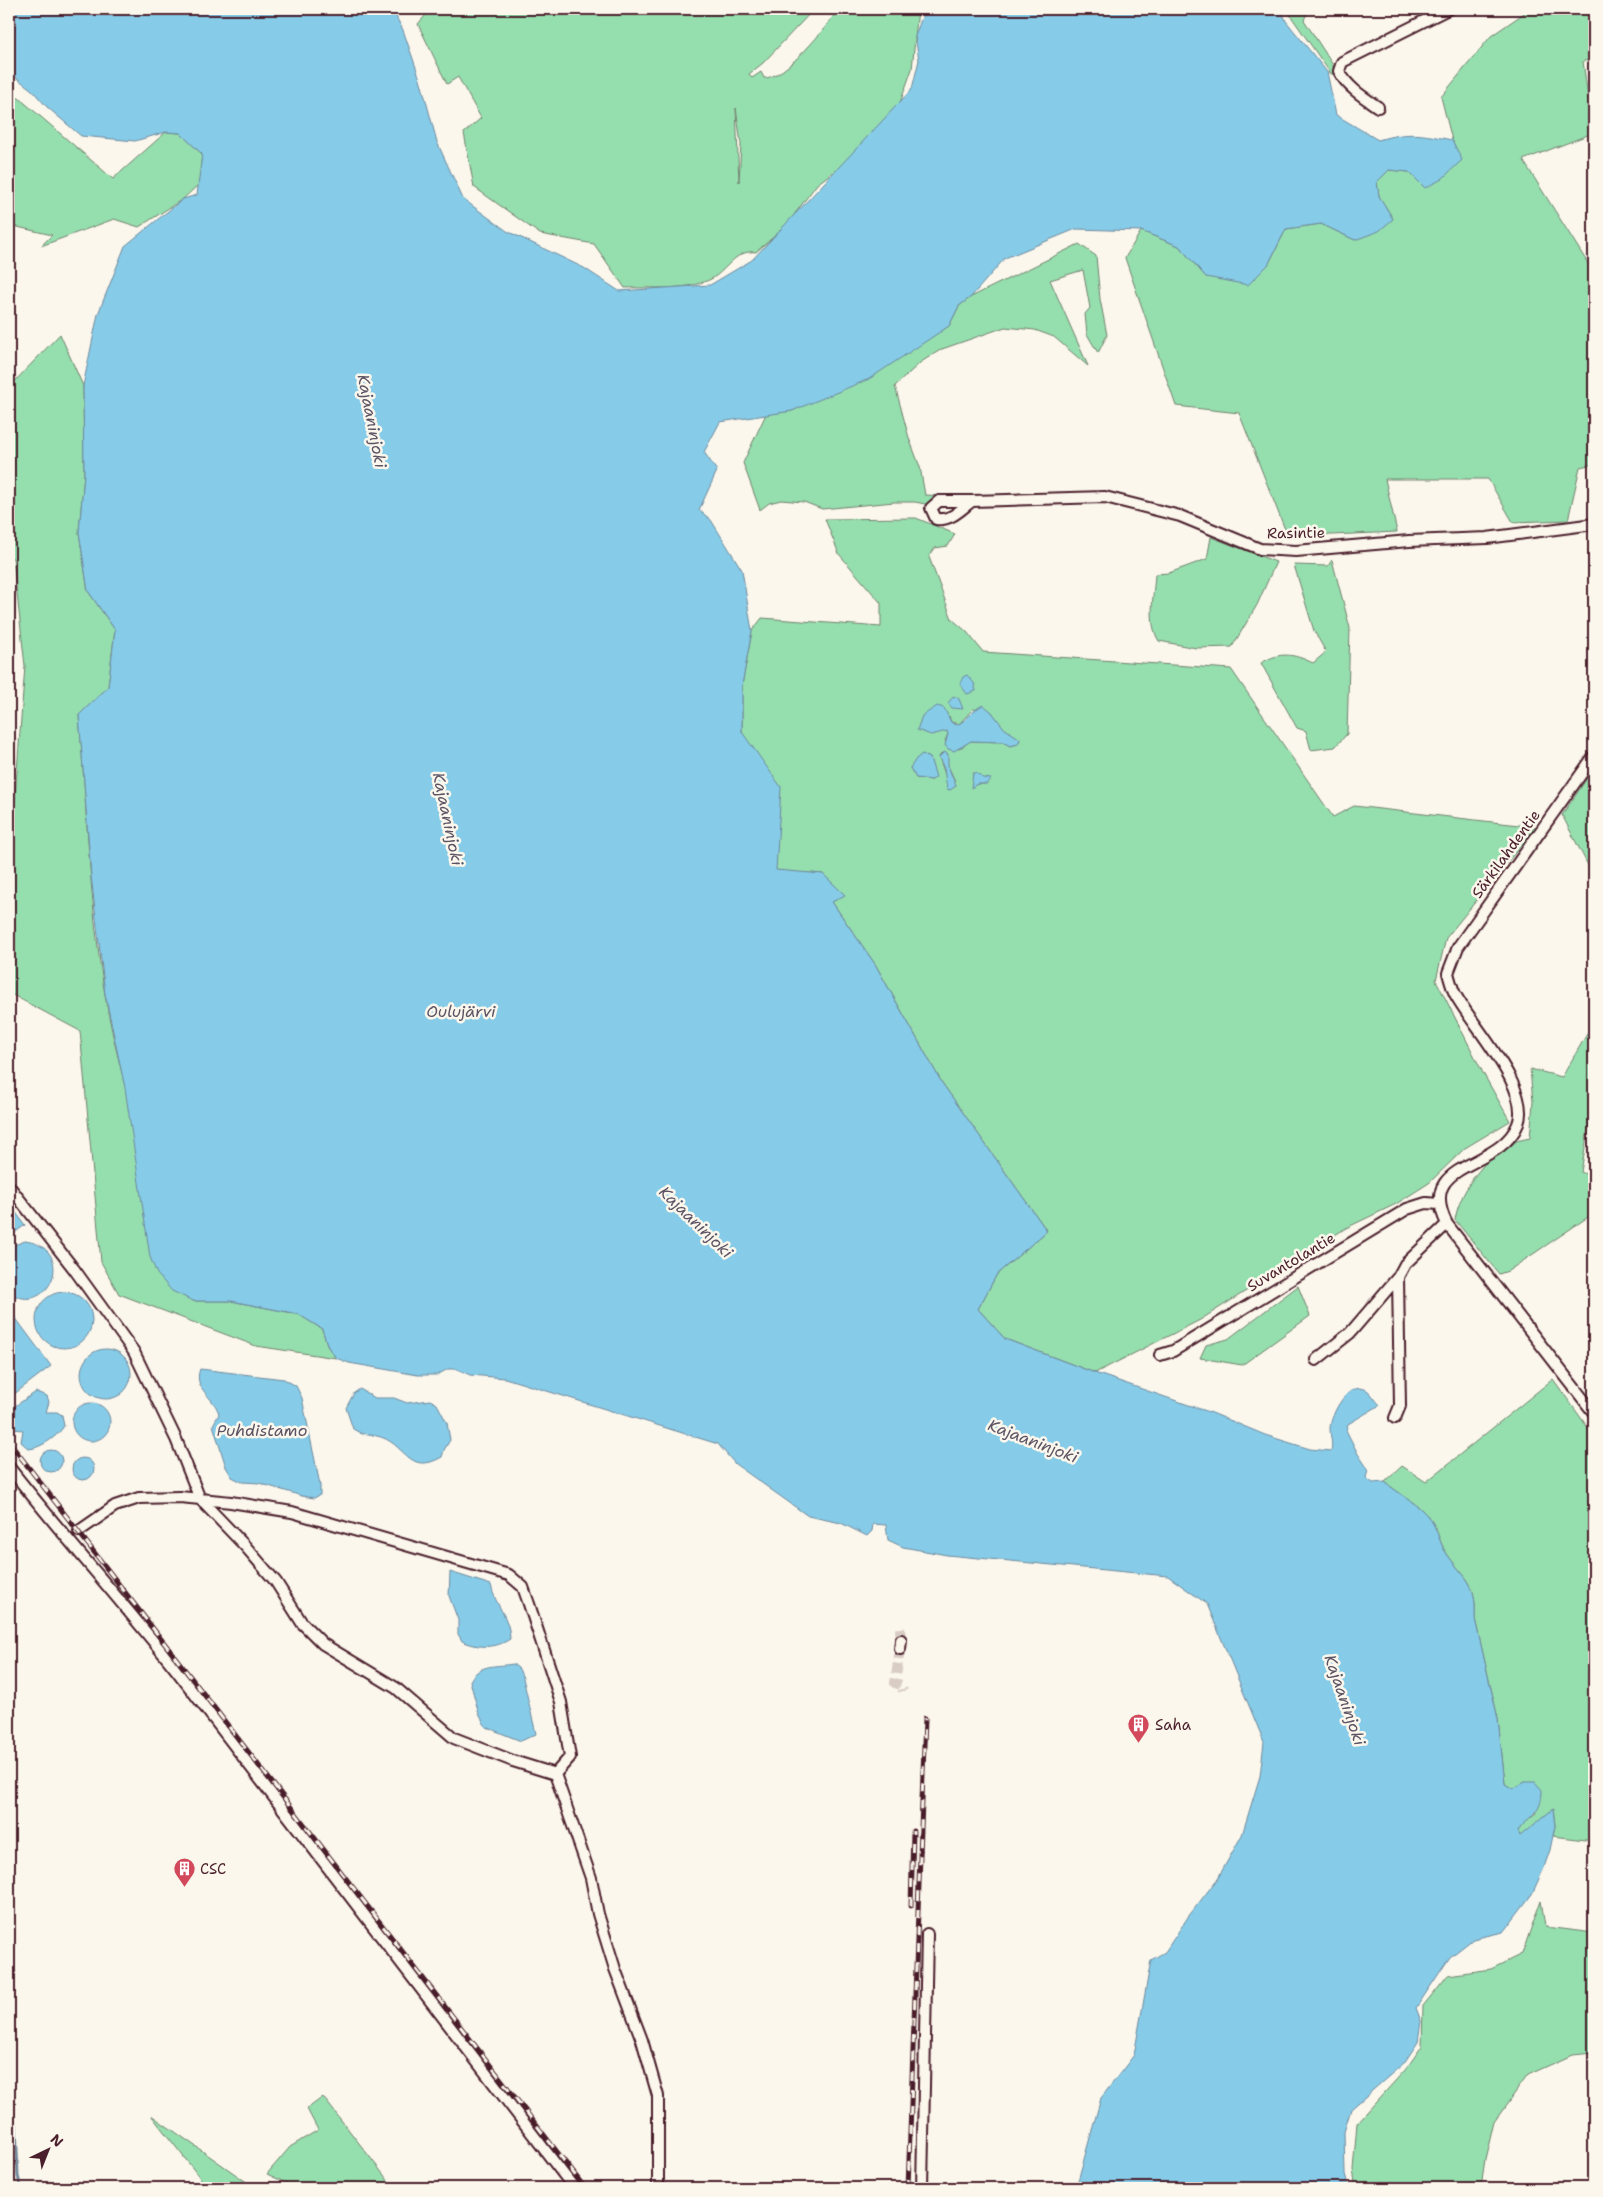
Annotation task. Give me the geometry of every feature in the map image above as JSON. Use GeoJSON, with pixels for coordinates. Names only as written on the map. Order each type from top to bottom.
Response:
{"type":"FeatureCollection","features":[{"type":"Feature","properties":{"kind":"street"},"geometry":{"type":"LineString","coordinates":[[1378,107],[1355,91],[1346,81],[1339,70],[1342,62],[1448,9]]}},
{"type":"Feature","properties":{"kind":"street","name":"Rasintie"},"geometry":{"type":"LineString","coordinates":[[972,501],[950,518],[936,519],[931,508],[939,500],[972,501],[1106,497],[1180,516],[1260,549],[1296,551],[1410,541],[1487,538],[1594,524]]}},
{"type":"Feature","properties":{"kind":"street","name":"Särkilahdentie"},"geometry":{"type":"LineString","coordinates":[[1439,1204],[1439,1193],[1446,1178],[1498,1150],[1511,1138],[1518,1123],[1521,1109],[1517,1092],[1507,1073],[1455,994],[1448,973],[1458,947],[1594,756]]}},
{"type":"Feature","properties":{"kind":"street"},"geometry":{"type":"LineString","coordinates":[[9,1186],[74,1269],[134,1352],[176,1439],[200,1499],[246,1547],[276,1582],[302,1623],[323,1644],[396,1688],[454,1738],[513,1761],[555,1774]]}},
{"type":"Feature","properties":{"kind":"street","name":"Suvantolantie"},"geometry":{"type":"LineString","coordinates":[[1160,1354],[1173,1351],[1184,1345],[1407,1209],[1426,1203],[1439,1204]]}},
{"type":"Feature","properties":{"kind":"street"},"geometry":{"type":"LineString","coordinates":[[1439,1204],[1440,1211],[1447,1224],[1594,1413]]}},
{"type":"Feature","properties":{"kind":"street"},"geometry":{"type":"LineString","coordinates":[[1316,1360],[1350,1334],[1398,1277],[1405,1264],[1447,1224]]}},
{"type":"Feature","properties":{"kind":"street"},"geometry":{"type":"LineString","coordinates":[[1395,1418],[1400,1406],[1398,1277]]}},
{"type":"Feature","properties":{"kind":"street"},"geometry":{"type":"LineString","coordinates":[[9,1466],[66,1538],[133,1615],[177,1671],[574,2188]]}},
{"type":"Feature","properties":{"kind":"street"},"geometry":{"type":"LineString","coordinates":[[79,1531],[114,1506],[139,1498],[158,1496],[200,1499],[292,1512],[497,1572],[516,1580],[523,1587],[530,1604],[561,1702],[570,1757],[555,1774]]}},
{"type":"Feature","properties":{"kind":"street"},"geometry":{"type":"LineString","coordinates":[[555,1774],[591,1878],[598,1914],[615,1969],[642,2040],[658,2096],[658,2188]]}},
{"type":"Feature","properties":{"kind":"street"},"geometry":{"type":"LineString","coordinates":[[922,2188],[927,1934]]}},
{"type":"Feature","properties":{"kind":"green space"},"geometry":{"type":"Polygon","coordinates":[[[431,9],[814,9],[763,63],[749,74],[752,78],[761,72],[764,78],[773,76],[794,61],[816,39],[838,9],[918,9],[912,69],[900,103],[841,166],[817,184],[785,227],[756,252],[742,254],[709,280],[689,286],[667,288],[625,288],[594,244],[540,234],[474,187],[464,133],[481,118],[458,77],[447,84],[418,24],[431,9]],[[736,108],[739,182],[741,144],[736,108]]]}},
{"type":"Feature","properties":{"kind":"green space"},"geometry":{"type":"Polygon","coordinates":[[[1286,9],[1309,9],[1304,20],[1333,65],[1334,74],[1331,74],[1286,9]]]}},
{"type":"Feature","properties":{"kind":"green space"},"geometry":{"type":"Polygon","coordinates":[[[1530,9],[1594,9],[1594,60],[1583,61],[1593,133],[1523,160],[1594,273],[1594,464],[1580,467],[1568,520],[1513,522],[1488,479],[1385,479],[1397,532],[1288,537],[1239,413],[1176,406],[1125,258],[1141,231],[1179,246],[1206,277],[1268,265],[1286,229],[1321,224],[1355,240],[1393,219],[1379,196],[1377,182],[1389,170],[1409,172],[1461,160],[1452,140],[1441,97],[1491,36],[1530,9]]]}},
{"type":"Feature","properties":{"kind":"green space"},"geometry":{"type":"Polygon","coordinates":[[[9,97],[19,98],[113,179],[166,132],[180,133],[202,154],[199,184],[183,199],[139,227],[114,219],[41,246],[52,235],[9,225],[9,97]]]}},
{"type":"Feature","properties":{"kind":"green space"},"geometry":{"type":"Polygon","coordinates":[[[1079,244],[1096,256],[1100,299],[1107,335],[1098,353],[1087,334],[1085,314],[1090,308],[1083,270],[1050,280],[1088,366],[1054,337],[1035,330],[1005,327],[942,349],[921,362],[895,386],[909,438],[920,467],[925,495],[947,496],[939,497],[930,505],[915,502],[894,502],[822,509],[804,502],[781,500],[769,503],[760,510],[743,463],[766,414],[792,411],[929,338],[949,326],[959,306],[971,297],[1079,244]]]}},
{"type":"Feature","properties":{"kind":"green space"},"geometry":{"type":"Polygon","coordinates":[[[60,334],[83,386],[84,474],[79,532],[88,591],[115,630],[108,687],[79,715],[95,926],[105,995],[132,1111],[193,1301],[231,1301],[298,1314],[322,1329],[328,1347],[336,1358],[256,1346],[119,1294],[101,1262],[80,1031],[9,993],[9,860],[25,666],[13,558],[9,558],[9,384],[14,382],[60,334]]]}},
{"type":"Feature","properties":{"kind":"green space"},"geometry":{"type":"Polygon","coordinates":[[[916,518],[955,534],[948,546],[935,548],[929,557],[952,619],[967,632],[983,652],[1231,669],[1333,817],[1354,806],[1536,827],[1446,938],[1436,980],[1483,1073],[1510,1121],[1465,1148],[1429,1183],[1396,1204],[1346,1228],[1200,1320],[1095,1373],[1005,1339],[978,1309],[997,1274],[1047,1231],[942,1083],[875,964],[832,902],[844,895],[823,874],[776,871],[742,732],[742,685],[752,631],[762,618],[881,627],[881,603],[839,554],[825,519],[916,518]],[[973,709],[959,724],[951,722],[949,716],[944,731],[947,731],[948,734],[945,741],[959,749],[970,741],[1003,742],[1010,746],[1018,744],[1020,739],[1003,728],[991,711],[973,709]],[[942,753],[939,757],[946,777],[955,781],[942,753]],[[922,754],[910,768],[916,778],[932,780],[935,777],[930,758],[922,754]],[[973,773],[972,787],[977,784],[985,784],[983,778],[973,773]]]}},
{"type":"Feature","properties":{"kind":"green space"},"geometry":{"type":"Polygon","coordinates":[[[1211,537],[1276,562],[1257,605],[1232,647],[1196,648],[1159,641],[1155,634],[1152,617],[1155,574],[1169,573],[1207,559],[1211,537]]]}},
{"type":"Feature","properties":{"kind":"green space"},"geometry":{"type":"Polygon","coordinates":[[[1332,560],[1350,628],[1347,734],[1335,747],[1311,750],[1306,731],[1297,728],[1261,663],[1281,655],[1287,655],[1313,663],[1326,652],[1314,631],[1294,565],[1328,566],[1332,560]]]}},
{"type":"Feature","properties":{"kind":"green space"},"geometry":{"type":"Polygon","coordinates":[[[1594,768],[1594,877],[1562,815],[1594,768]]]}},
{"type":"Feature","properties":{"kind":"green space"},"geometry":{"type":"Polygon","coordinates":[[[1594,1022],[1594,1107],[1591,1112],[1581,1172],[1594,1178],[1594,1213],[1508,1271],[1499,1274],[1455,1220],[1459,1204],[1473,1179],[1490,1159],[1510,1147],[1516,1141],[1530,1138],[1533,1102],[1530,1069],[1562,1077],[1594,1022]]]}},
{"type":"Feature","properties":{"kind":"green space"},"geometry":{"type":"Polygon","coordinates":[[[1298,1286],[1310,1316],[1242,1365],[1200,1358],[1206,1345],[1228,1339],[1298,1286]]]}},
{"type":"Feature","properties":{"kind":"green space"},"geometry":{"type":"Polygon","coordinates":[[[1553,1379],[1594,1436],[1594,1841],[1553,1836],[1555,1826],[1553,1809],[1520,1837],[1518,1831],[1525,1821],[1536,1813],[1525,1782],[1513,1789],[1505,1784],[1498,1719],[1475,1619],[1474,1596],[1471,1588],[1468,1581],[1445,1551],[1430,1519],[1385,1482],[1402,1466],[1426,1482],[1553,1379]]]}},
{"type":"Feature","properties":{"kind":"green space"},"geometry":{"type":"Polygon","coordinates":[[[1541,1900],[1545,1927],[1594,1933],[1594,2053],[1572,2055],[1528,2075],[1494,2122],[1481,2188],[1356,2188],[1353,2170],[1357,2123],[1406,2069],[1422,2046],[1423,2006],[1448,1975],[1491,1969],[1522,1954],[1541,1900]]]}},
{"type":"Feature","properties":{"kind":"green space"},"geometry":{"type":"Polygon","coordinates":[[[323,2097],[394,2188],[297,2188],[267,2174],[290,2147],[318,2130],[307,2109],[323,2097]]]}},
{"type":"Feature","properties":{"kind":"green space"},"geometry":{"type":"Polygon","coordinates":[[[151,2115],[255,2188],[208,2188],[151,2115]]]}},
{"type":"Feature","properties":{"kind":"water","name":"Oulujärvi"},"geometry":{"type":"Polygon","coordinates":[[[9,9],[392,9],[403,30],[421,82],[437,142],[463,199],[507,231],[584,268],[619,291],[710,285],[752,260],[912,89],[919,60],[915,36],[925,9],[1281,9],[1286,21],[1327,72],[1336,115],[1378,140],[1398,135],[1415,134],[1452,140],[1462,160],[1442,179],[1425,188],[1409,172],[1389,170],[1377,182],[1379,196],[1393,219],[1379,231],[1355,240],[1321,224],[1286,229],[1268,265],[1248,285],[1206,277],[1179,246],[1141,231],[1076,229],[1005,258],[971,297],[959,306],[949,326],[869,379],[792,411],[720,422],[704,452],[717,471],[699,510],[711,520],[742,570],[752,631],[742,685],[742,732],[781,787],[776,870],[823,874],[845,895],[832,902],[875,964],[942,1083],[1047,1231],[997,1274],[978,1309],[1005,1339],[1095,1373],[1212,1413],[1265,1435],[1310,1449],[1331,1451],[1330,1428],[1337,1407],[1347,1394],[1353,1390],[1360,1388],[1367,1390],[1380,1405],[1348,1424],[1346,1430],[1368,1469],[1366,1478],[1373,1483],[1385,1482],[1425,1513],[1434,1526],[1445,1551],[1468,1581],[1471,1588],[1474,1596],[1475,1619],[1498,1719],[1505,1784],[1513,1789],[1525,1782],[1535,1782],[1542,1790],[1538,1808],[1518,1831],[1520,1836],[1553,1809],[1555,1826],[1550,1850],[1532,1894],[1503,1932],[1473,1939],[1450,1957],[1416,2008],[1421,2021],[1418,2042],[1404,2063],[1351,2109],[1344,2132],[1345,2174],[1349,2188],[1076,2188],[1101,2098],[1134,2055],[1151,1960],[1165,1952],[1188,1917],[1218,1878],[1242,1835],[1260,1776],[1264,1742],[1207,1604],[1168,1576],[947,1555],[903,1547],[888,1540],[886,1525],[873,1524],[872,1531],[867,1536],[841,1523],[808,1516],[735,1464],[718,1444],[505,1378],[470,1375],[457,1369],[448,1369],[437,1375],[418,1375],[349,1363],[336,1358],[328,1347],[322,1329],[298,1314],[231,1301],[193,1301],[172,1291],[157,1274],[150,1257],[125,1088],[105,994],[91,876],[79,715],[108,687],[115,630],[88,591],[79,532],[84,474],[83,386],[98,314],[125,246],[183,199],[197,195],[202,154],[180,133],[166,132],[135,141],[81,136],[47,107],[32,90],[9,72],[9,9]]]}},
{"type":"Feature","properties":{"kind":"water"},"geometry":{"type":"Polygon","coordinates":[[[967,675],[974,683],[976,691],[967,694],[960,684],[963,677],[967,675]]]}},
{"type":"Feature","properties":{"kind":"water"},"geometry":{"type":"Polygon","coordinates":[[[954,696],[959,699],[963,709],[952,708],[948,703],[954,696]]]}},
{"type":"Feature","properties":{"kind":"water"},"geometry":{"type":"Polygon","coordinates":[[[983,705],[991,711],[1004,728],[1020,739],[1018,744],[1010,746],[1003,742],[971,741],[954,751],[948,749],[945,745],[947,731],[931,735],[917,730],[922,716],[937,706],[944,708],[951,722],[956,725],[983,705]]]}},
{"type":"Feature","properties":{"kind":"water"},"geometry":{"type":"Polygon","coordinates":[[[944,752],[948,754],[948,766],[956,786],[950,790],[947,789],[944,769],[939,757],[944,752]]]}},
{"type":"Feature","properties":{"kind":"water"},"geometry":{"type":"Polygon","coordinates":[[[922,754],[930,758],[936,777],[932,780],[916,778],[910,768],[922,754]]]}},
{"type":"Feature","properties":{"kind":"water"},"geometry":{"type":"Polygon","coordinates":[[[973,773],[983,778],[991,779],[987,784],[977,784],[971,788],[973,773]]]}},
{"type":"Feature","properties":{"kind":"water"},"geometry":{"type":"Polygon","coordinates":[[[9,1203],[25,1225],[9,1237],[9,1203]]]}},
{"type":"Feature","properties":{"kind":"water"},"geometry":{"type":"Polygon","coordinates":[[[25,1241],[41,1246],[51,1256],[54,1268],[52,1280],[45,1290],[36,1297],[23,1298],[9,1292],[9,1247],[25,1241]]]}},
{"type":"Feature","properties":{"kind":"water"},"geometry":{"type":"Polygon","coordinates":[[[58,1292],[70,1292],[84,1300],[92,1314],[90,1331],[84,1340],[70,1348],[58,1348],[48,1343],[41,1336],[36,1326],[36,1314],[41,1304],[48,1297],[58,1292]]]}},
{"type":"Feature","properties":{"kind":"water"},"geometry":{"type":"Polygon","coordinates":[[[9,1309],[51,1366],[9,1398],[9,1309]]]}},
{"type":"Feature","properties":{"kind":"water"},"geometry":{"type":"Polygon","coordinates":[[[106,1349],[124,1356],[131,1374],[124,1392],[106,1399],[88,1392],[81,1374],[88,1356],[106,1349]]]}},
{"type":"Feature","properties":{"kind":"water","name":"Puhdistamo"},"geometry":{"type":"Polygon","coordinates":[[[200,1369],[284,1379],[296,1386],[302,1398],[320,1485],[320,1495],[314,1498],[302,1496],[259,1483],[242,1482],[232,1477],[226,1467],[213,1425],[219,1414],[217,1408],[201,1388],[198,1376],[200,1369]]]}},
{"type":"Feature","properties":{"kind":"water"},"geometry":{"type":"Polygon","coordinates":[[[360,1389],[375,1398],[394,1398],[407,1403],[430,1400],[437,1404],[447,1423],[450,1440],[442,1457],[430,1462],[421,1463],[414,1461],[387,1439],[370,1434],[362,1434],[353,1429],[346,1408],[354,1393],[360,1389]]]}},
{"type":"Feature","properties":{"kind":"water"},"geometry":{"type":"Polygon","coordinates":[[[36,1392],[47,1396],[49,1402],[46,1412],[57,1412],[62,1415],[64,1426],[49,1441],[29,1449],[21,1442],[23,1430],[13,1429],[9,1426],[9,1410],[36,1392]]]}},
{"type":"Feature","properties":{"kind":"water"},"geometry":{"type":"Polygon","coordinates":[[[91,1403],[105,1408],[110,1422],[105,1436],[91,1441],[77,1436],[72,1422],[77,1408],[91,1403]]]}},
{"type":"Feature","properties":{"kind":"water"},"geometry":{"type":"Polygon","coordinates":[[[47,1450],[55,1450],[62,1457],[62,1465],[55,1472],[47,1472],[40,1465],[40,1457],[47,1450]]]}},
{"type":"Feature","properties":{"kind":"water"},"geometry":{"type":"Polygon","coordinates":[[[79,1458],[87,1458],[94,1465],[94,1473],[87,1480],[79,1480],[72,1473],[72,1465],[79,1458]]]}},
{"type":"Feature","properties":{"kind":"water"},"geometry":{"type":"Polygon","coordinates":[[[450,1572],[491,1585],[508,1624],[510,1639],[492,1646],[474,1645],[462,1641],[458,1634],[458,1620],[449,1596],[450,1572]]]}},
{"type":"Feature","properties":{"kind":"water"},"geometry":{"type":"Polygon","coordinates":[[[513,1664],[519,1669],[523,1678],[536,1734],[521,1741],[486,1727],[479,1714],[470,1681],[478,1671],[488,1667],[513,1664]]]}},
{"type":"Feature","properties":{"kind":"waterway"},"geometry":{"type":"LineString","coordinates":[[9,2120],[16,2125],[18,2176],[21,2188]]}},
{"type":"Feature","properties":{"kind":"tunnel"},"geometry":{"type":"LineString","coordinates":[[900,1628],[901,1640]]}},
{"type":"Feature","properties":{"kind":"tunnel"},"geometry":{"type":"LineString","coordinates":[[900,1649],[895,1683],[901,1685],[903,1691]]}},
{"type":"Feature","properties":{"kind":"railway"},"geometry":{"type":"LineString","coordinates":[[9,1442],[585,2188]]}},
{"type":"Feature","properties":{"kind":"railway"},"geometry":{"type":"LineString","coordinates":[[908,2188],[925,1718]]}},
{"type":"Feature","properties":{"kind":"railway"},"geometry":{"type":"LineString","coordinates":[[911,1906],[913,1831]]}},
{"type":"Feature","properties":{"kind":"place","name":"Saha"},"geometry":{"type":"Point","coordinates":[1139,1744]}},
{"type":"Feature","properties":{"kind":"place","name":"CSC"},"geometry":{"type":"Point","coordinates":[184,1888]}},
{"type":"Feature","properties":{"kind":"water label","name":"Kajaaninjoki"},"geometry":{"type":"Point","coordinates":[372,421]}},
{"type":"Feature","properties":{"kind":"water label","name":"Kajaaninjoki"},"geometry":{"type":"Point","coordinates":[448,819]}},
{"type":"Feature","properties":{"kind":"water label","name":"Kajaaninjoki"},"geometry":{"type":"Point","coordinates":[696,1222]}},
{"type":"Feature","properties":{"kind":"water label","name":"Kajaaninjoki"},"geometry":{"type":"Point","coordinates":[1033,1441]}},
{"type":"Feature","properties":{"kind":"water label","name":"Kajaaninjoki"},"geometry":{"type":"Point","coordinates":[1345,1700]}}]}
